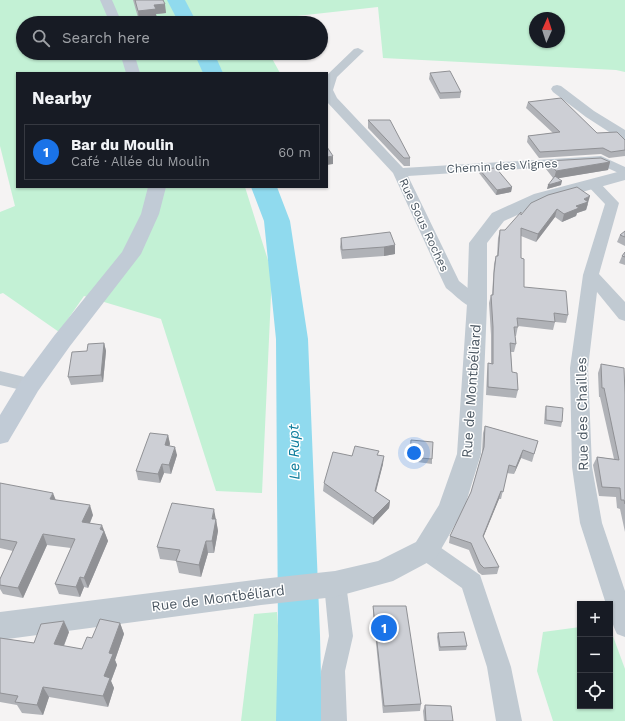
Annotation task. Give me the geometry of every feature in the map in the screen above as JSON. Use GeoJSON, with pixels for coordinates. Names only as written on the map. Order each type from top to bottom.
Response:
{"type":"FeatureCollection","features":[{"type":"Feature","properties":{"kind":"main road"},"geometry":{"type":"LineString","coordinates":[[106,0],[113,16]]}},
{"type":"Feature","properties":{"kind":"main road"},"geometry":{"type":"LineString","coordinates":[[129,60],[133,72]]}},
{"type":"Feature","properties":{"kind":"main road"},"geometry":{"type":"LineString","coordinates":[[0,435],[30,385],[62,341],[131,254],[150,214],[156,188]]}},
{"type":"Feature","properties":{"kind":"street","name":"Rue Sous Roches"},"geometry":{"type":"LineString","coordinates":[[328,87],[332,76],[358,51]]}},
{"type":"Feature","properties":{"kind":"street"},"geometry":{"type":"LineString","coordinates":[[557,89],[590,114],[625,136]]}},
{"type":"Feature","properties":{"kind":"street","name":"Rue Sous Roches"},"geometry":{"type":"LineString","coordinates":[[328,92],[331,99],[399,172],[452,284],[477,304]]}},
{"type":"Feature","properties":{"kind":"street","name":"Chemin des Vignes"},"geometry":{"type":"LineString","coordinates":[[399,172],[601,160],[625,172]]}},
{"type":"Feature","properties":{"kind":"street","name":"Rue de Montbéliard"},"geometry":{"type":"LineString","coordinates":[[0,626],[261,592],[335,584],[383,572],[426,550],[451,509],[469,454],[477,304],[478,244],[498,217],[540,198],[625,175]]}},
{"type":"Feature","properties":{"kind":"street","name":"Rue des Chailles"},"geometry":{"type":"LineString","coordinates":[[593,184],[612,203],[591,276],[579,368],[582,467],[591,523],[625,626]]}},
{"type":"Feature","properties":{"kind":"street"},"geometry":{"type":"LineString","coordinates":[[591,276],[623,308]]}},
{"type":"Feature","properties":{"kind":"street"},"geometry":{"type":"LineString","coordinates":[[0,378],[30,385]]}},
{"type":"Feature","properties":{"kind":"street"},"geometry":{"type":"LineString","coordinates":[[426,550],[472,582],[498,667],[509,721]]}},
{"type":"Feature","properties":{"kind":"street"},"geometry":{"type":"LineString","coordinates":[[334,721],[333,671],[341,636],[335,584]]}},
{"type":"Feature","properties":{"kind":"green space"},"geometry":{"type":"Polygon","coordinates":[[[0,0],[625,0],[625,72],[616,70],[383,58],[378,7],[296,16],[16,16],[16,60],[273,60],[279,72],[16,72],[16,188],[245,188],[272,273],[262,493],[216,491],[161,319],[84,296],[59,332],[3,293],[0,294],[0,212],[15,206],[0,146],[0,0]]]}},
{"type":"Feature","properties":{"kind":"green space"},"geometry":{"type":"Polygon","coordinates":[[[277,612],[285,721],[241,721],[254,614],[277,612]]]}},
{"type":"Feature","properties":{"kind":"green space"},"geometry":{"type":"Polygon","coordinates":[[[577,627],[577,709],[613,709],[613,636],[625,669],[625,721],[553,721],[537,671],[543,632],[577,627]]]}},
{"type":"Feature","properties":{"kind":"building"},"geometry":{"type":"Polygon","coordinates":[[[135,0],[163,0],[165,4],[154,5],[156,9],[138,11],[135,0]]]}},
{"type":"Feature","properties":{"kind":"building"},"geometry":{"type":"Polygon","coordinates":[[[450,71],[461,92],[440,93],[430,73],[450,71]]]}},
{"type":"Feature","properties":{"kind":"building"},"geometry":{"type":"Polygon","coordinates":[[[561,98],[597,133],[617,132],[625,140],[625,150],[611,152],[603,148],[540,152],[528,136],[560,132],[528,102],[561,98]]]}},
{"type":"Feature","properties":{"kind":"building"},"geometry":{"type":"Polygon","coordinates":[[[368,120],[390,120],[410,158],[404,158],[368,120]]]}},
{"type":"Feature","properties":{"kind":"building"},"geometry":{"type":"Polygon","coordinates":[[[328,148],[333,156],[328,157],[328,148]]]}},
{"type":"Feature","properties":{"kind":"building"},"geometry":{"type":"Polygon","coordinates":[[[601,158],[610,162],[556,171],[548,161],[601,158]]]}},
{"type":"Feature","properties":{"kind":"building"},"geometry":{"type":"Polygon","coordinates":[[[496,168],[512,187],[497,190],[479,169],[496,168]]]}},
{"type":"Feature","properties":{"kind":"building"},"geometry":{"type":"Polygon","coordinates":[[[555,176],[562,181],[548,185],[555,176]]]}},
{"type":"Feature","properties":{"kind":"building"},"geometry":{"type":"Polygon","coordinates":[[[577,187],[590,196],[584,199],[588,202],[576,206],[579,208],[564,214],[557,209],[538,234],[521,228],[521,258],[524,259],[524,287],[566,291],[568,315],[554,313],[555,322],[517,318],[518,327],[514,327],[516,344],[510,343],[512,372],[517,373],[518,390],[488,387],[488,363],[493,364],[491,295],[493,295],[494,273],[496,256],[498,256],[500,230],[505,230],[531,203],[548,195],[577,187]]]}},
{"type":"Feature","properties":{"kind":"building"},"geometry":{"type":"Polygon","coordinates":[[[625,231],[625,237],[620,235],[625,231]]]}},
{"type":"Feature","properties":{"kind":"building"},"geometry":{"type":"Polygon","coordinates":[[[390,232],[395,245],[342,250],[341,238],[390,232]]]}},
{"type":"Feature","properties":{"kind":"building"},"geometry":{"type":"Polygon","coordinates":[[[104,343],[101,375],[68,377],[72,352],[87,351],[88,344],[104,343]]]}},
{"type":"Feature","properties":{"kind":"building"},"geometry":{"type":"Polygon","coordinates":[[[601,364],[624,368],[625,504],[624,500],[621,500],[620,488],[602,487],[597,457],[619,460],[604,388],[602,388],[601,364]]]}},
{"type":"Feature","properties":{"kind":"building"},"geometry":{"type":"Polygon","coordinates":[[[546,406],[563,408],[562,422],[546,420],[546,406]]]}},
{"type":"Feature","properties":{"kind":"building"},"geometry":{"type":"Polygon","coordinates":[[[485,426],[538,441],[534,454],[523,450],[516,467],[509,465],[503,492],[501,491],[483,536],[499,567],[484,568],[480,564],[471,543],[450,536],[471,492],[484,447],[485,426]]]}},
{"type":"Feature","properties":{"kind":"building"},"geometry":{"type":"Polygon","coordinates":[[[150,433],[168,435],[165,445],[175,447],[169,465],[162,464],[158,474],[136,471],[150,433]]]}},
{"type":"Feature","properties":{"kind":"building"},"geometry":{"type":"Polygon","coordinates":[[[411,440],[433,442],[432,459],[410,457],[411,440]]]}},
{"type":"Feature","properties":{"kind":"building"},"geometry":{"type":"Polygon","coordinates":[[[355,446],[379,451],[377,455],[384,456],[375,491],[390,501],[373,518],[324,483],[333,452],[352,456],[355,446]]]}},
{"type":"Feature","properties":{"kind":"building"},"geometry":{"type":"Polygon","coordinates":[[[0,483],[53,493],[50,499],[90,505],[82,522],[102,525],[100,529],[104,531],[84,578],[80,577],[76,587],[55,584],[75,539],[43,534],[18,588],[0,585],[0,579],[17,542],[0,539],[0,483]]]}},
{"type":"Feature","properties":{"kind":"building"},"geometry":{"type":"Polygon","coordinates":[[[172,503],[214,509],[212,519],[216,519],[212,541],[206,541],[199,565],[176,561],[180,550],[157,547],[172,503]]]}},
{"type":"Feature","properties":{"kind":"building"},"geometry":{"type":"Polygon","coordinates":[[[373,606],[406,606],[421,704],[384,706],[373,606]]]}},
{"type":"Feature","properties":{"kind":"building"},"geometry":{"type":"Polygon","coordinates":[[[100,619],[120,623],[109,653],[113,654],[104,676],[110,678],[103,696],[43,687],[37,705],[15,702],[18,696],[0,693],[0,638],[34,643],[41,624],[64,621],[54,644],[82,649],[87,637],[92,638],[100,619]]]}},
{"type":"Feature","properties":{"kind":"building"},"geometry":{"type":"Polygon","coordinates":[[[464,632],[467,646],[440,647],[438,633],[464,632]]]}},
{"type":"Feature","properties":{"kind":"building"},"geometry":{"type":"Polygon","coordinates":[[[425,705],[451,706],[453,721],[426,721],[425,705]]]}},
{"type":"Feature","properties":{"kind":"waterway","name":"Le Rupt"},"geometry":{"type":"LineString","coordinates":[[176,0],[184,16]]}},
{"type":"Feature","properties":{"kind":"waterway","name":"Le Rupt"},"geometry":{"type":"LineString","coordinates":[[207,60],[213,72]]}},
{"type":"Feature","properties":{"kind":"waterway","name":"Le Rupt"},"geometry":{"type":"LineString","coordinates":[[264,188],[277,221],[292,339],[299,635],[299,721]]}},
{"type":"Feature","properties":{"kind":"place","name":"Bar du Moulin"},"geometry":{"type":"Point","coordinates":[384,628]}}]}
